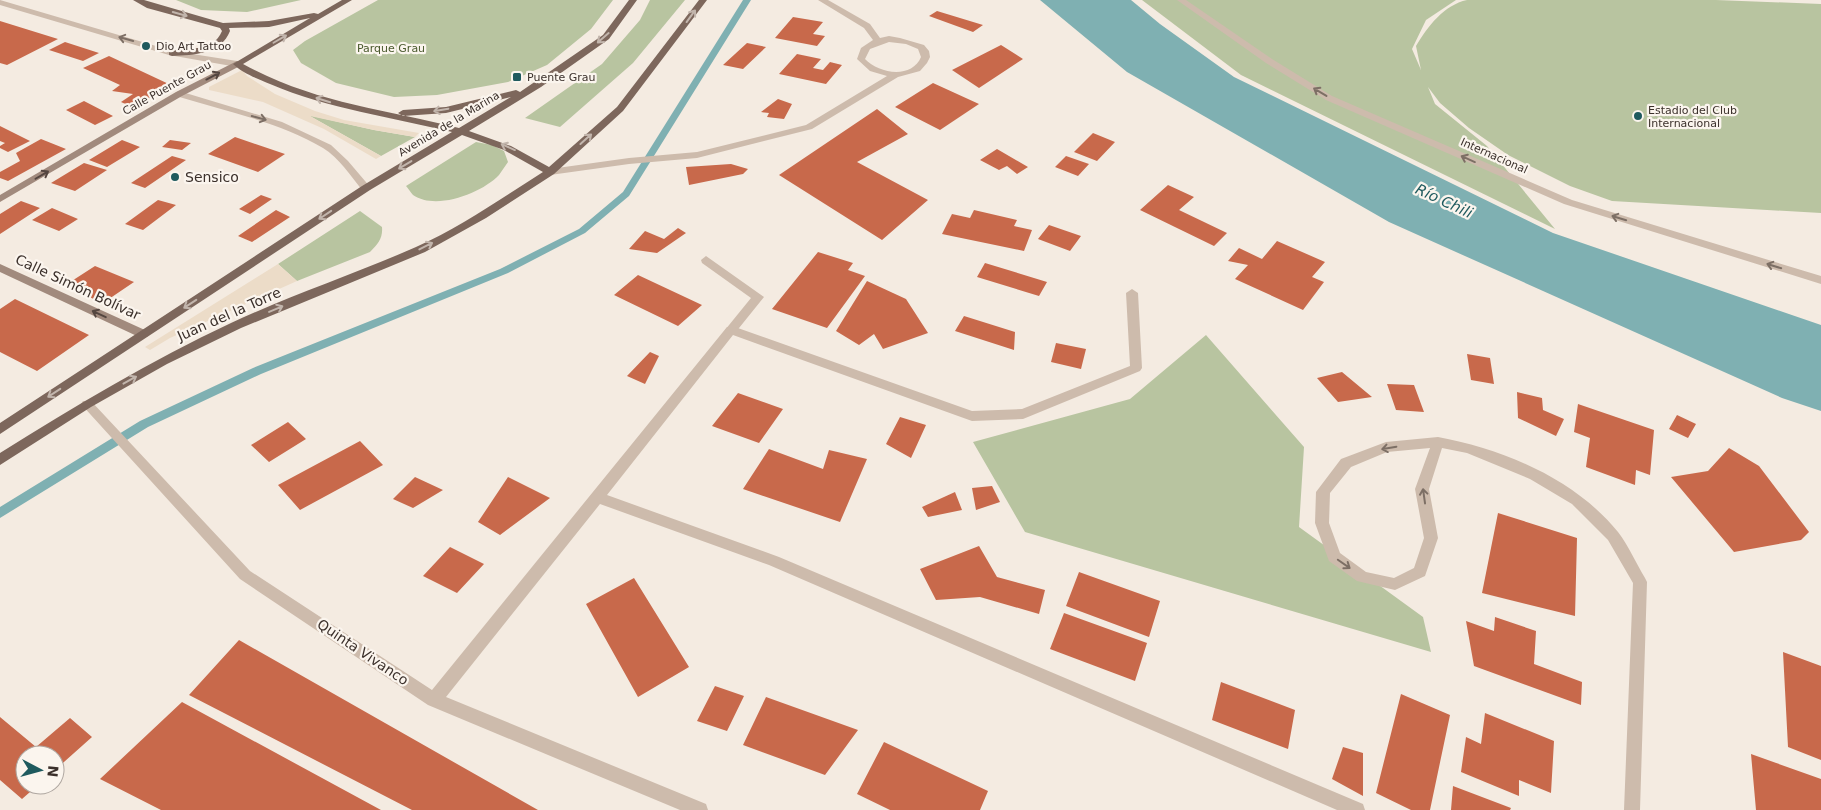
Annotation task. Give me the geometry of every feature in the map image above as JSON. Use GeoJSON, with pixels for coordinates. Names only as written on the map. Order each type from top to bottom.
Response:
{"type":"FeatureCollection","features":[{"type":"Feature","properties":{"kind":"main road"},"geometry":{"type":"LineString","coordinates":[[137,0],[150,6],[224,26],[269,24],[330,10]]}},
{"type":"Feature","properties":{"kind":"main road","name":"Calle Puente Grau"},"geometry":{"type":"LineString","coordinates":[[237,64],[348,0]]}},
{"type":"Feature","properties":{"kind":"main road","name":"Avenida de la Marina"},"geometry":{"type":"LineString","coordinates":[[366,188],[538,84],[606,36],[633,0]]}},
{"type":"Feature","properties":{"kind":"main road"},"geometry":{"type":"LineString","coordinates":[[237,64],[273,82],[305,94],[371,112],[462,131],[511,147],[550,172],[620,108],[703,0]]}},
{"type":"Feature","properties":{"kind":"main road"},"geometry":{"type":"LineString","coordinates":[[172,52],[194,52],[216,44],[225,35],[226,30],[224,26]]}},
{"type":"Feature","properties":{"kind":"main road"},"geometry":{"type":"LineString","coordinates":[[371,112],[424,113],[476,104],[523,91],[538,84]]}},
{"type":"Feature","properties":{"kind":"main road","name":"Juan del la Torre"},"geometry":{"type":"LineString","coordinates":[[0,460],[87,404],[163,361],[237,325],[421,248],[482,216],[550,172]]}},
{"type":"Feature","properties":{"kind":"main road","name":"Juan del la Torre"},"geometry":{"type":"LineString","coordinates":[[0,429],[366,188]]}},
{"type":"Feature","properties":{"kind":"street"},"geometry":{"type":"LineString","coordinates":[[822,0],[867,26],[878,41]]}},
{"type":"Feature","properties":{"kind":"street","name":"Internacional"},"geometry":{"type":"LineString","coordinates":[[1181,0],[1269,61],[1329,98],[1559,199],[1821,280]]}},
{"type":"Feature","properties":{"kind":"street"},"geometry":{"type":"LineString","coordinates":[[0,2],[172,52],[237,64]]}},
{"type":"Feature","properties":{"kind":"street"},"geometry":{"type":"LineString","coordinates":[[889,39],[910,42],[924,51],[923,62],[917,68],[898,73],[888,74],[870,68],[861,59],[864,49],[878,41],[889,39]]}},
{"type":"Feature","properties":{"kind":"street","name":"Calle Puente Grau"},"geometry":{"type":"LineString","coordinates":[[0,199],[179,94],[237,64]]}},
{"type":"Feature","properties":{"kind":"street"},"geometry":{"type":"LineString","coordinates":[[550,172],[629,161],[697,155],[810,127],[898,73]]}},
{"type":"Feature","properties":{"kind":"street"},"geometry":{"type":"LineString","coordinates":[[179,94],[279,124],[328,147],[366,188]]}},
{"type":"Feature","properties":{"kind":"street"},"geometry":{"type":"LineString","coordinates":[[434,700],[758,297],[706,260]]}},
{"type":"Feature","properties":{"kind":"street","name":"Calle Simón Bolívar"},"geometry":{"type":"LineString","coordinates":[[0,268],[143,334]]}},
{"type":"Feature","properties":{"kind":"street"},"geometry":{"type":"LineString","coordinates":[[731,330],[972,416],[1023,414],[1136,368],[1132,292]]}},
{"type":"Feature","properties":{"kind":"street","name":"Quinta Vivanco"},"geometry":{"type":"LineString","coordinates":[[87,404],[245,575],[434,700],[700,810]]}},
{"type":"Feature","properties":{"kind":"street"},"geometry":{"type":"LineString","coordinates":[[1438,442],[1422,489],[1431,538],[1420,572],[1395,584],[1362,577],[1334,558],[1322,524],[1323,492],[1346,463],[1386,447],[1438,442],[1469,448],[1535,475],[1577,500],[1613,536],[1640,582],[1632,810]]}},
{"type":"Feature","properties":{"kind":"street"},"geometry":{"type":"LineString","coordinates":[[597,497],[774,561],[1357,810]]}},
{"type":"Feature","properties":{"kind":"green space"},"geometry":{"type":"Polygon","coordinates":[[[176,0],[301,0],[247,12],[201,10],[176,0]]]}},
{"type":"Feature","properties":{"kind":"green space","name":"Parque Grau"},"geometry":{"type":"Polygon","coordinates":[[[378,0],[613,0],[591,29],[547,65],[508,82],[437,95],[394,97],[336,83],[301,63],[293,50],[305,41],[378,0]]]}},
{"type":"Feature","properties":{"kind":"green space"},"geometry":{"type":"Polygon","coordinates":[[[650,0],[685,0],[633,63],[560,127],[525,118],[602,64],[640,20],[650,0]]]}},
{"type":"Feature","properties":{"kind":"green space","name":"Estadio del Club Internacional"},"geometry":{"type":"Polygon","coordinates":[[[1142,0],[1456,0],[1426,20],[1412,49],[1421,70],[1416,46],[1421,38],[1444,11],[1467,0],[1716,0],[1821,4],[1821,213],[1612,201],[1570,186],[1508,155],[1469,128],[1440,103],[1428,87],[1435,104],[1487,146],[1555,229],[1241,75],[1142,0]]]}},
{"type":"Feature","properties":{"kind":"green space"},"geometry":{"type":"Polygon","coordinates":[[[308,115],[374,130],[415,137],[381,156],[308,115]]]}},
{"type":"Feature","properties":{"kind":"green space"},"geometry":{"type":"Polygon","coordinates":[[[476,142],[492,145],[504,151],[508,162],[499,175],[482,188],[458,198],[434,201],[413,195],[406,186],[476,142]]]}},
{"type":"Feature","properties":{"kind":"green space"},"geometry":{"type":"Polygon","coordinates":[[[360,211],[382,227],[379,241],[370,252],[297,281],[278,264],[360,211]]]}},
{"type":"Feature","properties":{"kind":"green space"},"geometry":{"type":"Polygon","coordinates":[[[1206,335],[1304,447],[1299,527],[1423,617],[1431,652],[1025,532],[973,442],[1130,399],[1206,335]]]}},
{"type":"Feature","properties":{"kind":"shaded area"},"geometry":{"type":"Polygon","coordinates":[[[242,70],[247,76],[275,94],[315,111],[344,120],[419,133],[415,137],[310,116],[381,156],[376,159],[324,129],[263,102],[209,90],[209,87],[242,70]]]}},
{"type":"Feature","properties":{"kind":"shaded area"},"geometry":{"type":"Polygon","coordinates":[[[278,264],[297,281],[170,338],[150,350],[145,347],[278,264]]]}},
{"type":"Feature","properties":{"kind":"water","name":"Río Chili"},"geometry":{"type":"Polygon","coordinates":[[[1040,0],[1131,0],[1160,24],[1234,77],[1553,233],[1821,325],[1821,411],[1782,398],[1389,222],[1127,72],[1040,0]]]}},
{"type":"Feature","properties":{"kind":"building"},"geometry":{"type":"Polygon","coordinates":[[[937,11],[983,25],[973,32],[929,16],[937,11]]]}},
{"type":"Feature","properties":{"kind":"building"},"geometry":{"type":"Polygon","coordinates":[[[793,17],[823,22],[813,34],[825,36],[817,46],[775,38],[793,17]]]}},
{"type":"Feature","properties":{"kind":"building"},"geometry":{"type":"Polygon","coordinates":[[[0,21],[58,39],[7,65],[0,63],[0,21]]]}},
{"type":"Feature","properties":{"kind":"building"},"geometry":{"type":"Polygon","coordinates":[[[65,42],[99,53],[83,61],[49,50],[65,42]]]}},
{"type":"Feature","properties":{"kind":"building"},"geometry":{"type":"Polygon","coordinates":[[[747,43],[766,47],[743,69],[723,65],[747,43]]]}},
{"type":"Feature","properties":{"kind":"building"},"geometry":{"type":"Polygon","coordinates":[[[1001,45],[1023,59],[979,88],[952,70],[1001,45]]]}},
{"type":"Feature","properties":{"kind":"building"},"geometry":{"type":"Polygon","coordinates":[[[797,54],[821,59],[813,68],[823,70],[830,62],[842,65],[826,84],[779,74],[797,54]]]}},
{"type":"Feature","properties":{"kind":"building"},"geometry":{"type":"Polygon","coordinates":[[[109,56],[173,86],[132,107],[121,102],[133,94],[112,91],[120,85],[83,68],[109,56]]]}},
{"type":"Feature","properties":{"kind":"building"},"geometry":{"type":"Polygon","coordinates":[[[933,83],[979,104],[940,130],[895,107],[933,83]]]}},
{"type":"Feature","properties":{"kind":"building"},"geometry":{"type":"Polygon","coordinates":[[[778,99],[792,104],[784,119],[767,117],[769,113],[761,112],[778,99]]]}},
{"type":"Feature","properties":{"kind":"building"},"geometry":{"type":"Polygon","coordinates":[[[84,101],[113,116],[95,125],[66,110],[84,101]]]}},
{"type":"Feature","properties":{"kind":"building"},"geometry":{"type":"Polygon","coordinates":[[[877,109],[908,134],[857,162],[928,200],[882,240],[779,175],[877,109]]]}},
{"type":"Feature","properties":{"kind":"building"},"geometry":{"type":"Polygon","coordinates":[[[0,126],[30,141],[8,152],[0,148],[5,143],[0,141],[0,126]]]}},
{"type":"Feature","properties":{"kind":"building"},"geometry":{"type":"Polygon","coordinates":[[[1093,133],[1115,142],[1097,161],[1074,152],[1093,133]]]}},
{"type":"Feature","properties":{"kind":"building"},"geometry":{"type":"Polygon","coordinates":[[[235,137],[285,154],[258,172],[208,154],[235,137]]]}},
{"type":"Feature","properties":{"kind":"building"},"geometry":{"type":"Polygon","coordinates":[[[41,139],[66,149],[8,181],[0,178],[0,172],[20,161],[16,153],[41,139]]]}},
{"type":"Feature","properties":{"kind":"building"},"geometry":{"type":"Polygon","coordinates":[[[122,140],[140,147],[107,167],[89,160],[122,140]]]}},
{"type":"Feature","properties":{"kind":"building"},"geometry":{"type":"Polygon","coordinates":[[[170,140],[191,143],[182,150],[162,147],[170,140]]]}},
{"type":"Feature","properties":{"kind":"building"},"geometry":{"type":"Polygon","coordinates":[[[997,149],[1028,167],[1017,174],[1007,166],[999,170],[980,160],[997,149]]]}},
{"type":"Feature","properties":{"kind":"building"},"geometry":{"type":"Polygon","coordinates":[[[172,156],[186,160],[145,188],[131,183],[172,156]]]}},
{"type":"Feature","properties":{"kind":"building"},"geometry":{"type":"Polygon","coordinates":[[[1066,156],[1089,164],[1078,176],[1055,167],[1066,156]]]}},
{"type":"Feature","properties":{"kind":"building"},"geometry":{"type":"Polygon","coordinates":[[[84,163],[107,170],[75,191],[51,183],[84,163]]]}},
{"type":"Feature","properties":{"kind":"building"},"geometry":{"type":"Polygon","coordinates":[[[731,164],[748,169],[743,174],[689,185],[686,167],[731,164]]]}},
{"type":"Feature","properties":{"kind":"building"},"geometry":{"type":"Polygon","coordinates":[[[1168,185],[1194,197],[1179,210],[1227,233],[1214,246],[1140,210],[1168,185]]]}},
{"type":"Feature","properties":{"kind":"building"},"geometry":{"type":"Polygon","coordinates":[[[261,195],[272,199],[250,214],[239,209],[261,195]]]}},
{"type":"Feature","properties":{"kind":"building"},"geometry":{"type":"Polygon","coordinates":[[[158,200],[176,205],[143,230],[125,224],[158,200]]]}},
{"type":"Feature","properties":{"kind":"building"},"geometry":{"type":"Polygon","coordinates":[[[21,201],[40,208],[0,234],[0,214],[21,201]]]}},
{"type":"Feature","properties":{"kind":"building"},"geometry":{"type":"Polygon","coordinates":[[[52,208],[78,219],[59,231],[32,220],[52,208]]]}},
{"type":"Feature","properties":{"kind":"building"},"geometry":{"type":"Polygon","coordinates":[[[276,210],[290,217],[252,242],[238,236],[276,210]]]}},
{"type":"Feature","properties":{"kind":"building"},"geometry":{"type":"Polygon","coordinates":[[[974,210],[1017,220],[1014,226],[1032,230],[1024,251],[942,234],[952,214],[970,218],[974,210]]]}},
{"type":"Feature","properties":{"kind":"building"},"geometry":{"type":"Polygon","coordinates":[[[1049,225],[1081,236],[1070,251],[1038,239],[1049,225]]]}},
{"type":"Feature","properties":{"kind":"building"},"geometry":{"type":"Polygon","coordinates":[[[678,228],[686,233],[657,253],[629,249],[645,231],[664,239],[678,228]]]}},
{"type":"Feature","properties":{"kind":"building"},"geometry":{"type":"Polygon","coordinates":[[[1277,241],[1325,262],[1312,277],[1324,282],[1303,310],[1235,279],[1248,265],[1228,261],[1239,248],[1262,259],[1277,241]]]}},
{"type":"Feature","properties":{"kind":"building"},"geometry":{"type":"Polygon","coordinates":[[[818,252],[853,263],[848,270],[865,276],[827,328],[772,309],[818,252]]]}},
{"type":"Feature","properties":{"kind":"building"},"geometry":{"type":"Polygon","coordinates":[[[985,263],[1047,282],[1039,296],[977,277],[985,263]]]}},
{"type":"Feature","properties":{"kind":"building"},"geometry":{"type":"Polygon","coordinates":[[[95,266],[134,282],[103,303],[64,286],[95,266]]]}},
{"type":"Feature","properties":{"kind":"building"},"geometry":{"type":"Polygon","coordinates":[[[638,275],[702,305],[678,326],[614,295],[638,275]]]}},
{"type":"Feature","properties":{"kind":"building"},"geometry":{"type":"Polygon","coordinates":[[[867,281],[906,299],[928,333],[883,349],[874,334],[859,345],[836,331],[867,281]]]}},
{"type":"Feature","properties":{"kind":"building"},"geometry":{"type":"Polygon","coordinates":[[[15,299],[89,335],[37,371],[0,352],[0,309],[15,299]]]}},
{"type":"Feature","properties":{"kind":"building"},"geometry":{"type":"Polygon","coordinates":[[[964,316],[1015,332],[1014,350],[955,331],[964,316]]]}},
{"type":"Feature","properties":{"kind":"building"},"geometry":{"type":"Polygon","coordinates":[[[1056,343],[1086,349],[1081,369],[1051,362],[1056,343]]]}},
{"type":"Feature","properties":{"kind":"building"},"geometry":{"type":"Polygon","coordinates":[[[650,352],[659,356],[645,384],[627,376],[650,352]]]}},
{"type":"Feature","properties":{"kind":"building"},"geometry":{"type":"Polygon","coordinates":[[[1467,354],[1490,358],[1494,384],[1471,380],[1467,354]]]}},
{"type":"Feature","properties":{"kind":"building"},"geometry":{"type":"Polygon","coordinates":[[[1342,372],[1372,397],[1338,402],[1317,378],[1342,372]]]}},
{"type":"Feature","properties":{"kind":"building"},"geometry":{"type":"Polygon","coordinates":[[[1387,384],[1414,385],[1424,412],[1396,410],[1387,384]]]}},
{"type":"Feature","properties":{"kind":"building"},"geometry":{"type":"Polygon","coordinates":[[[1517,392],[1542,398],[1543,410],[1564,419],[1556,436],[1518,418],[1517,392]]]}},
{"type":"Feature","properties":{"kind":"building"},"geometry":{"type":"Polygon","coordinates":[[[738,393],[783,409],[759,443],[712,426],[738,393]]]}},
{"type":"Feature","properties":{"kind":"building"},"geometry":{"type":"Polygon","coordinates":[[[1578,404],[1654,430],[1650,475],[1636,470],[1635,485],[1586,467],[1590,438],[1574,432],[1578,404]]]}},
{"type":"Feature","properties":{"kind":"building"},"geometry":{"type":"Polygon","coordinates":[[[1677,415],[1696,424],[1688,438],[1669,429],[1677,415]]]}},
{"type":"Feature","properties":{"kind":"building"},"geometry":{"type":"Polygon","coordinates":[[[900,417],[926,425],[911,458],[886,444],[900,417]]]}},
{"type":"Feature","properties":{"kind":"building"},"geometry":{"type":"Polygon","coordinates":[[[288,422],[306,439],[269,462],[251,445],[288,422]]]}},
{"type":"Feature","properties":{"kind":"building"},"geometry":{"type":"Polygon","coordinates":[[[360,441],[383,465],[300,510],[278,485],[360,441]]]}},
{"type":"Feature","properties":{"kind":"building"},"geometry":{"type":"Polygon","coordinates":[[[1729,448],[1759,466],[1809,532],[1801,540],[1734,552],[1671,477],[1708,471],[1729,448]]]}},
{"type":"Feature","properties":{"kind":"building"},"geometry":{"type":"Polygon","coordinates":[[[769,449],[823,469],[829,450],[867,459],[840,522],[743,489],[769,449]]]}},
{"type":"Feature","properties":{"kind":"building"},"geometry":{"type":"Polygon","coordinates":[[[415,477],[443,490],[413,508],[393,499],[415,477]]]}},
{"type":"Feature","properties":{"kind":"building"},"geometry":{"type":"Polygon","coordinates":[[[508,477],[550,498],[500,535],[478,522],[508,477]]]}},
{"type":"Feature","properties":{"kind":"building"},"geometry":{"type":"Polygon","coordinates":[[[992,486],[1000,502],[976,510],[972,488],[992,486]]]}},
{"type":"Feature","properties":{"kind":"building"},"geometry":{"type":"Polygon","coordinates":[[[955,492],[962,510],[928,517],[922,507],[955,492]]]}},
{"type":"Feature","properties":{"kind":"building"},"geometry":{"type":"Polygon","coordinates":[[[1498,513],[1577,538],[1575,616],[1482,593],[1498,513]]]}},
{"type":"Feature","properties":{"kind":"building"},"geometry":{"type":"Polygon","coordinates":[[[979,546],[997,577],[1045,590],[1039,614],[980,597],[936,600],[920,569],[979,546]]]}},
{"type":"Feature","properties":{"kind":"building"},"geometry":{"type":"Polygon","coordinates":[[[450,547],[484,564],[457,593],[423,576],[450,547]]]}},
{"type":"Feature","properties":{"kind":"building"},"geometry":{"type":"Polygon","coordinates":[[[1079,572],[1160,601],[1149,637],[1066,606],[1079,572]]]}},
{"type":"Feature","properties":{"kind":"building"},"geometry":{"type":"Polygon","coordinates":[[[634,578],[689,667],[638,697],[586,604],[634,578]]]}},
{"type":"Feature","properties":{"kind":"building"},"geometry":{"type":"Polygon","coordinates":[[[1064,613],[1147,643],[1135,681],[1050,649],[1064,613]]]}},
{"type":"Feature","properties":{"kind":"building"},"geometry":{"type":"Polygon","coordinates":[[[1495,617],[1536,631],[1534,664],[1582,682],[1581,705],[1474,666],[1466,621],[1494,631],[1495,617]]]}},
{"type":"Feature","properties":{"kind":"building"},"geometry":{"type":"Polygon","coordinates":[[[239,640],[538,810],[412,810],[189,695],[239,640]]]}},
{"type":"Feature","properties":{"kind":"building"},"geometry":{"type":"Polygon","coordinates":[[[1783,652],[1821,666],[1821,760],[1788,747],[1783,652]]]}},
{"type":"Feature","properties":{"kind":"building"},"geometry":{"type":"Polygon","coordinates":[[[1221,682],[1295,710],[1288,749],[1212,720],[1221,682]]]}},
{"type":"Feature","properties":{"kind":"building"},"geometry":{"type":"Polygon","coordinates":[[[715,686],[744,696],[727,731],[697,721],[715,686]]]}},
{"type":"Feature","properties":{"kind":"building"},"geometry":{"type":"Polygon","coordinates":[[[1401,694],[1450,715],[1430,810],[1411,810],[1376,793],[1401,694]]]}},
{"type":"Feature","properties":{"kind":"building"},"geometry":{"type":"Polygon","coordinates":[[[766,697],[858,730],[825,775],[743,745],[766,697]]]}},
{"type":"Feature","properties":{"kind":"building"},"geometry":{"type":"Polygon","coordinates":[[[182,702],[381,810],[161,810],[100,779],[182,702]]]}},
{"type":"Feature","properties":{"kind":"building"},"geometry":{"type":"Polygon","coordinates":[[[1485,713],[1554,741],[1551,793],[1519,780],[1519,796],[1461,772],[1466,737],[1481,744],[1485,713]]]}},
{"type":"Feature","properties":{"kind":"building"},"geometry":{"type":"Polygon","coordinates":[[[0,717],[34,745],[15,745],[15,793],[0,780],[0,717]]]}},
{"type":"Feature","properties":{"kind":"building"},"geometry":{"type":"Polygon","coordinates":[[[70,718],[92,737],[65,761],[65,745],[38,745],[70,718]]]}},
{"type":"Feature","properties":{"kind":"building"},"geometry":{"type":"Polygon","coordinates":[[[884,742],[988,791],[980,810],[890,810],[857,794],[884,742]]]}},
{"type":"Feature","properties":{"kind":"building"},"geometry":{"type":"Polygon","coordinates":[[[1343,747],[1363,753],[1363,796],[1332,779],[1343,747]]]}},
{"type":"Feature","properties":{"kind":"building"},"geometry":{"type":"Polygon","coordinates":[[[1751,754],[1821,779],[1821,810],[1756,810],[1751,754]]]}},
{"type":"Feature","properties":{"kind":"building"},"geometry":{"type":"Polygon","coordinates":[[[1453,786],[1511,808],[1510,810],[1451,810],[1453,786]]]}},
{"type":"Feature","properties":{"kind":"building"},"geometry":{"type":"Polygon","coordinates":[[[17,795],[27,795],[22,799],[17,795]]]}},
{"type":"Feature","properties":{"kind":"waterway"},"geometry":{"type":"LineString","coordinates":[[0,513],[144,424],[257,371],[504,271],[582,231],[626,194],[747,0]]}},
{"type":"Feature","properties":{"kind":"place","name":"Dio Art Tattoo"},"geometry":{"type":"Point","coordinates":[146,46]}},
{"type":"Feature","properties":{"kind":"place","name":"Puente Grau"},"geometry":{"type":"Point","coordinates":[517,77]}},
{"type":"Feature","properties":{"kind":"place","name":"Estadio del Club Internacional"},"geometry":{"type":"Point","coordinates":[1638,116]}},
{"type":"Feature","properties":{"kind":"place","name":"Sensico"},"geometry":{"type":"Point","coordinates":[175,177]}}]}
